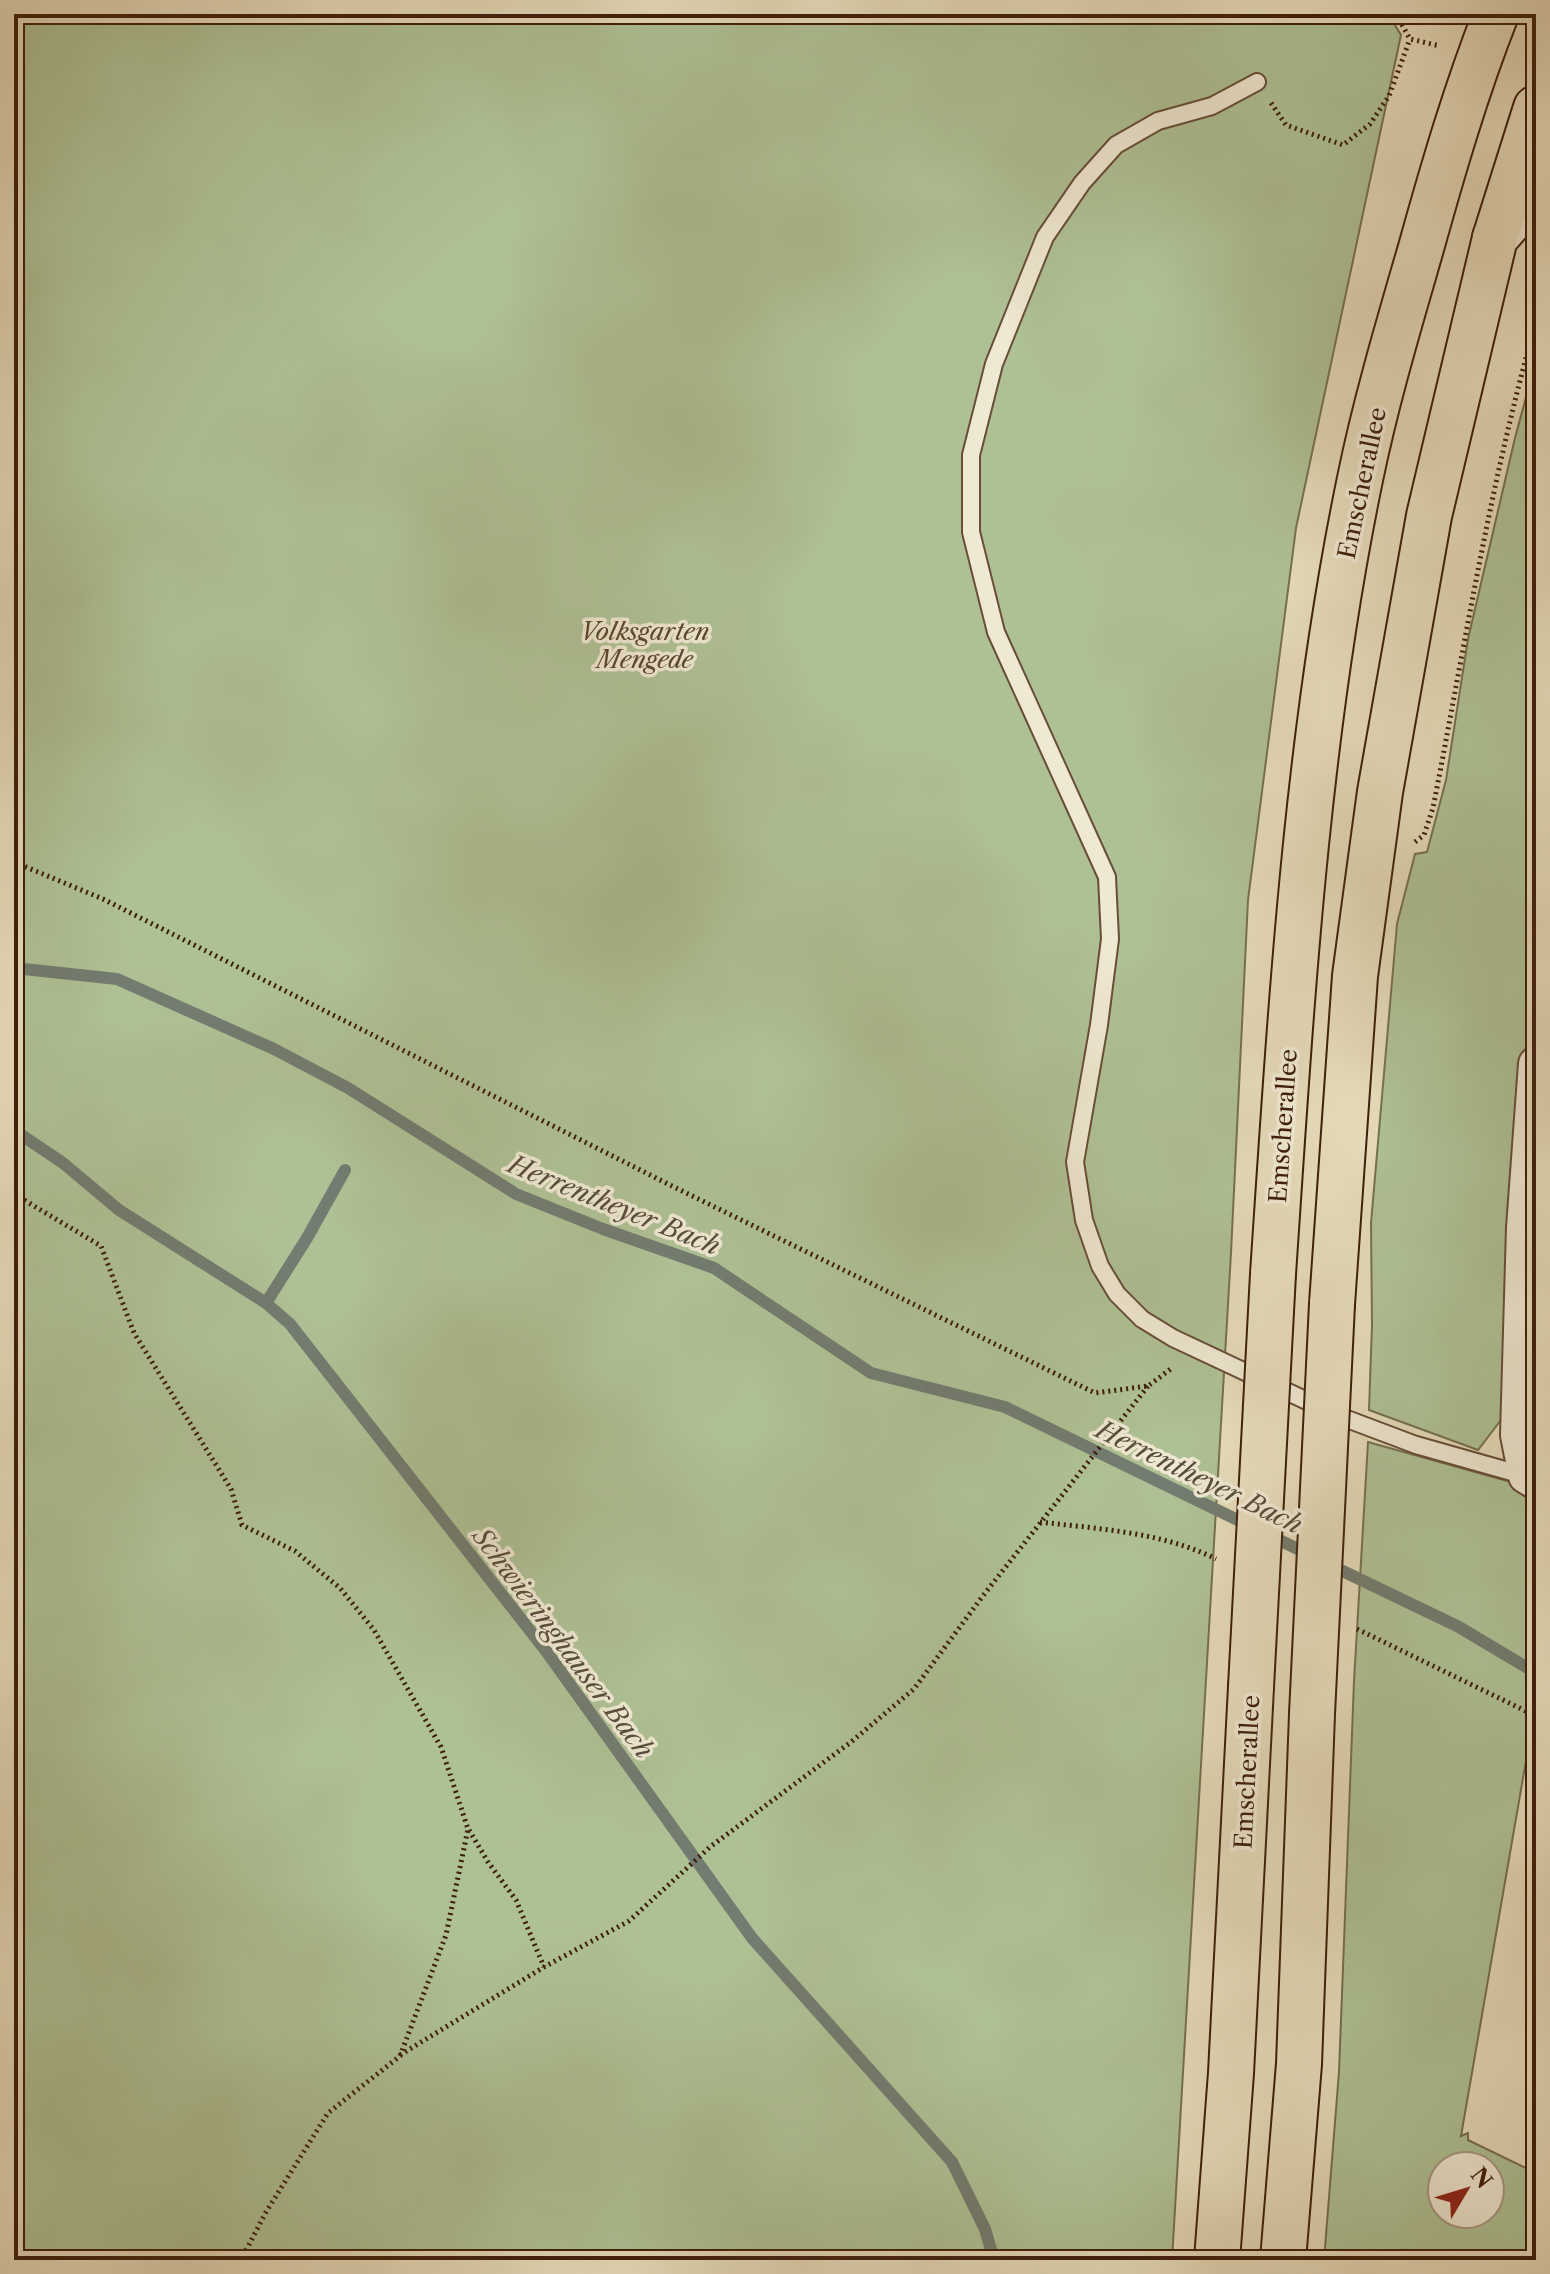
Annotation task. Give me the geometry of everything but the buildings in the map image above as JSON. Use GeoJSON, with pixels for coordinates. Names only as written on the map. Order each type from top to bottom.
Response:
{"type":"FeatureCollection","features":[{"type":"Feature","properties":{"kind":"main road","name":"Emscherallee"},"geometry":{"type":"LineString","coordinates":[[1217,2260],[1231,2073],[1273,1274],[1299,911],[1320,723],[1360,477],[1432,207],[1496,14]]}},
{"type":"Feature","properties":{"kind":"main road"},"geometry":{"type":"LineString","coordinates":[[1283,2260],[1299,2064],[1332,1304],[1355,976],[1380,792],[1429,516],[1495,238],[1536,108]]}},
{"type":"Feature","properties":{"kind":"main road"},"geometry":{"type":"LineString","coordinates":[[1495,238],[1536,192]]}},
{"type":"Feature","properties":{"kind":"street"},"geometry":{"type":"LineString","coordinates":[[1531,1479],[1518,1435],[1524,1228],[1536,1064]]}},
{"type":"Feature","properties":{"kind":"lane"},"geometry":{"type":"LineString","coordinates":[[1257,82],[1212,106],[1158,121],[1116,145],[1082,183],[1045,237],[994,364],[971,455],[971,532],[996,632],[1107,877],[1110,939],[1099,1025],[1075,1162],[1084,1220],[1100,1266],[1117,1294],[1142,1319],[1173,1338],[1339,1416],[1416,1445],[1531,1479]]}},
{"type":"Feature","properties":{"kind":"path"},"geometry":{"type":"LineString","coordinates":[[1396,14],[1410,39],[1444,47]]}},
{"type":"Feature","properties":{"kind":"path"},"geometry":{"type":"LineString","coordinates":[[1257,82],[1286,125],[1343,145],[1370,124],[1389,96],[1410,39]]}},
{"type":"Feature","properties":{"kind":"path"},"geometry":{"type":"LineString","coordinates":[[1369,875],[1424,835],[1433,808],[1469,610],[1518,383],[1536,322]]}},
{"type":"Feature","properties":{"kind":"path"},"geometry":{"type":"LineString","coordinates":[[14,862],[103,899],[674,1187],[1095,1393],[1148,1386]]}},
{"type":"Feature","properties":{"kind":"path"},"geometry":{"type":"LineString","coordinates":[[14,1194],[101,1246],[134,1333],[231,1489],[242,1525],[295,1551],[340,1588],[374,1630],[441,1747],[468,1829],[516,1900],[544,1967]]}},
{"type":"Feature","properties":{"kind":"path"},"geometry":{"type":"LineString","coordinates":[[241,2260],[266,2212],[328,2113],[400,2056],[544,1967],[629,1921],[710,1847],[851,1742],[914,1689],[1148,1386],[1199,1349]]}},
{"type":"Feature","properties":{"kind":"path"},"geometry":{"type":"LineString","coordinates":[[400,2056],[446,1935],[468,1829]]}},
{"type":"Feature","properties":{"kind":"green space","name":"Volksgarten Mengede"},"geometry":{"type":"Polygon","coordinates":[[[14,14],[1388,14],[1401,35],[1296,528],[1248,900],[1231,1253],[1172,2260],[14,2260],[14,14]]]}},
{"type":"Feature","properties":{"kind":"green space"},"geometry":{"type":"Polygon","coordinates":[[[1536,360],[1536,969],[1501,1420],[1478,1450],[1369,1410],[1371,1223],[1397,924],[1415,854],[1427,852],[1446,780],[1468,639],[1536,360]]]}},
{"type":"Feature","properties":{"kind":"green space"},"geometry":{"type":"Polygon","coordinates":[[[1368,1442],[1518,1484],[1536,1493],[1536,1758],[1527,1755],[1461,2136],[1468,2133],[1468,2140],[1489,2150],[1426,2150],[1426,2230],[1506,2230],[1506,2158],[1536,2173],[1536,2260],[1324,2260],[1339,2072],[1354,1681],[1368,1442]]]}},
{"type":"Feature","properties":{"kind":"waterway","name":"Herrentheyer Bach"},"geometry":{"type":"LineString","coordinates":[[14,968],[117,979],[274,1049],[348,1088],[516,1194],[714,1268],[871,1373],[1005,1407],[1252,1527]]}},
{"type":"Feature","properties":{"kind":"waterway","name":"Schwieringhauser Bach"},"geometry":{"type":"LineString","coordinates":[[14,1130],[63,1163],[119,1210],[266,1303],[290,1324],[546,1651],[752,1938],[952,2162],[985,2229],[994,2260]]}},
{"type":"Feature","properties":{"kind":"waterway"},"geometry":{"type":"LineString","coordinates":[[266,1303],[345,1170]]}},
{"type":"Feature","properties":{"kind":"waterway","name":"Herrentheyer Bach"},"geometry":{"type":"LineString","coordinates":[[1269,1535],[1310,1555]]}},
{"type":"Feature","properties":{"kind":"waterway","name":"Herrentheyer Bach"},"geometry":{"type":"LineString","coordinates":[[1326,1563],[1459,1627],[1536,1673]]}}]}
